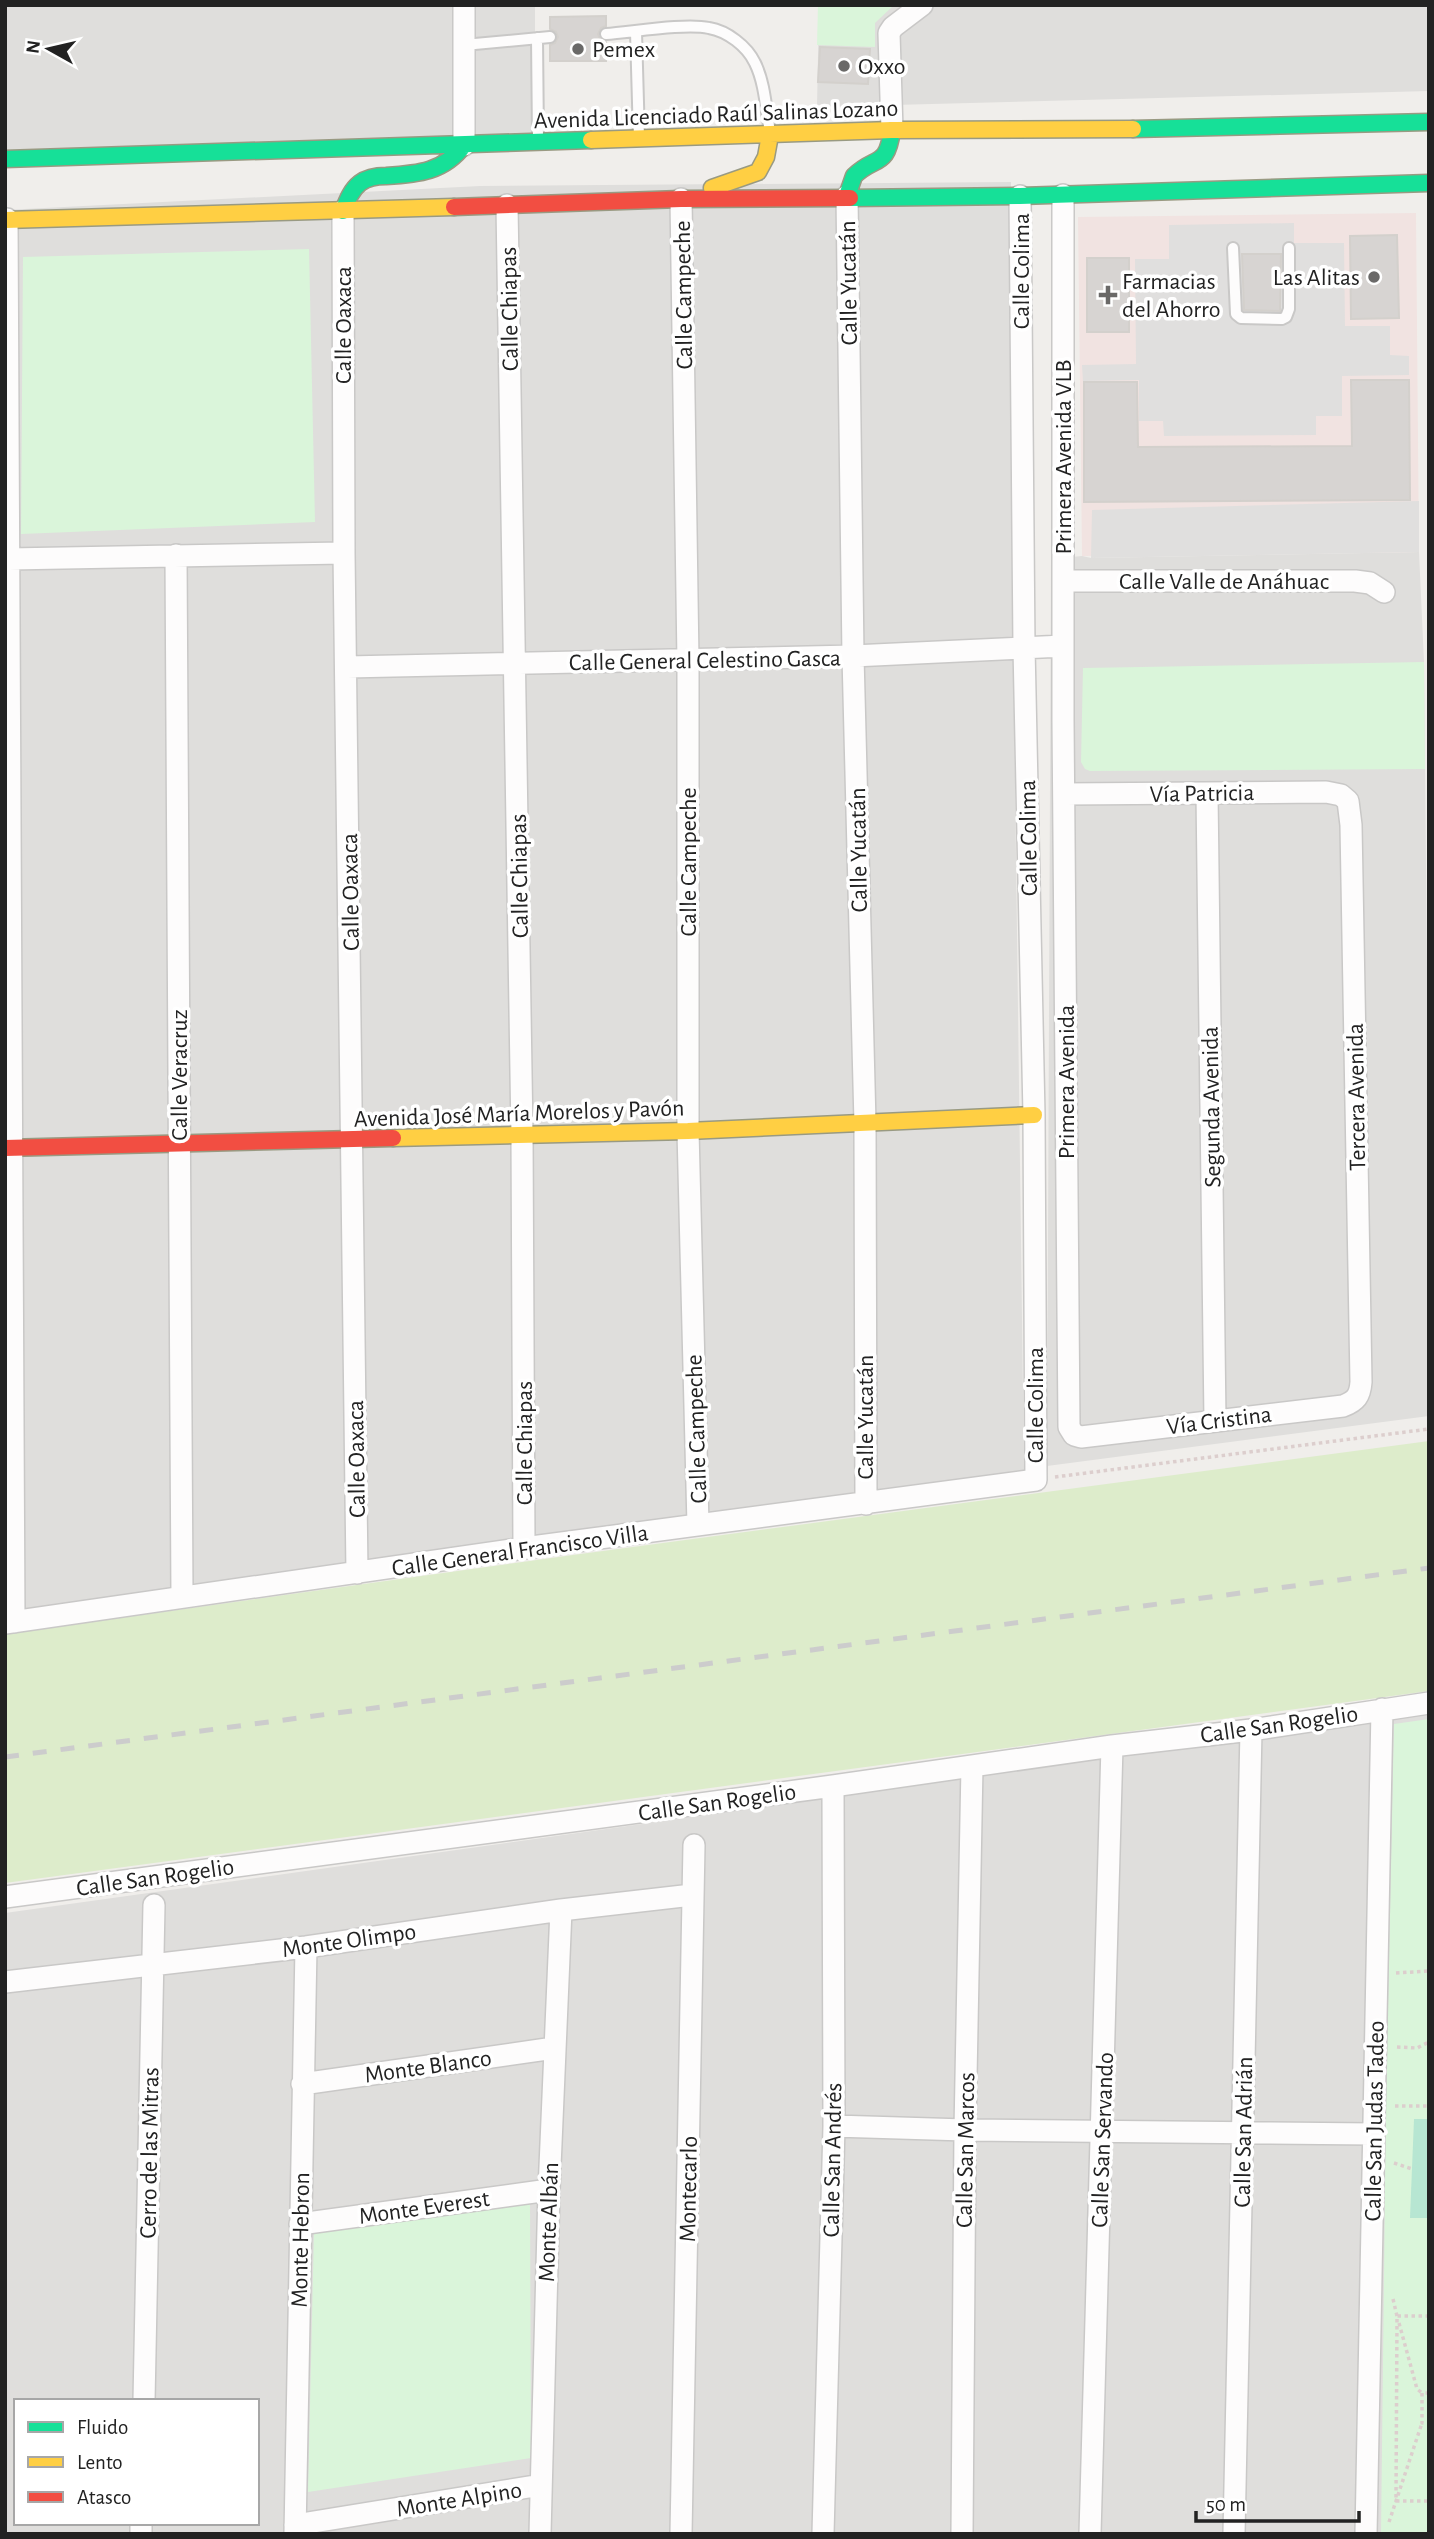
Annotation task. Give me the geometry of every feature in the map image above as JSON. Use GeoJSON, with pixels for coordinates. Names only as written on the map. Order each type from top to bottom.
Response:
{"type":"FeatureCollection","features":[{"type":"Feature","properties":{"kind":"main road","name":"Avenida Licenciado Raúl Salinas Lozano"},"geometry":{"type":"LineString","coordinates":[[5,159],[892,130],[1051,131],[1429,122]]}},
{"type":"Feature","properties":{"kind":"main road"},"geometry":{"type":"LineString","coordinates":[[847,196],[850,179],[855,172],[874,163],[888,151],[892,130]]}},
{"type":"Feature","properties":{"kind":"main road"},"geometry":{"type":"LineString","coordinates":[[681,199],[758,172],[766,157],[770,135]]}},
{"type":"Feature","properties":{"kind":"main road"},"geometry":{"type":"LineString","coordinates":[[343,211],[353,190],[361,181],[373,177],[432,171],[448,165],[464,145]]}},
{"type":"Feature","properties":{"kind":"main road"},"geometry":{"type":"LineString","coordinates":[[6,220],[681,199],[1020,196],[1429,183]]}},
{"type":"Feature","properties":{"kind":"main road","name":"Avenida José María Morelos y Pavón"},"geometry":{"type":"LineString","coordinates":[[9,1148],[688,1131],[1034,1115]]}},
{"type":"Feature","properties":{"kind":"street"},"geometry":{"type":"LineString","coordinates":[[464,5],[464,145]]}},
{"type":"Feature","properties":{"kind":"street"},"geometry":{"type":"LineString","coordinates":[[892,130],[889,33],[922,5]]}},
{"type":"Feature","properties":{"kind":"street","name":"Primera Avenida VLB"},"geometry":{"type":"LineString","coordinates":[[1063,195],[1063,720]]}},
{"type":"Feature","properties":{"kind":"street","name":"Calle Yucatán"},"geometry":{"type":"LineString","coordinates":[[847,196],[853,656],[865,1123],[866,1504]]}},
{"type":"Feature","properties":{"kind":"street","name":"Calle Colima"},"geometry":{"type":"LineString","coordinates":[[1020,196],[1024,647],[1034,1115],[1036,1480]]}},
{"type":"Feature","properties":{"kind":"street","name":"Calle Campeche"},"geometry":{"type":"LineString","coordinates":[[681,199],[688,661],[688,1131],[698,1525]]}},
{"type":"Feature","properties":{"kind":"street","name":"Calle Chiapas"},"geometry":{"type":"LineString","coordinates":[[507,205],[522,1134],[524,1548]]}},
{"type":"Feature","properties":{"kind":"street","name":"Calle Oaxaca"},"geometry":{"type":"LineString","coordinates":[[343,211],[344,552],[357,1573]]}},
{"type":"Feature","properties":{"kind":"street"},"geometry":{"type":"LineString","coordinates":[[6,220],[10,1622]]}},
{"type":"Feature","properties":{"kind":"street"},"geometry":{"type":"LineString","coordinates":[[9,559],[344,552]]}},
{"type":"Feature","properties":{"kind":"street","name":"Calle Veracruz"},"geometry":{"type":"LineString","coordinates":[[176,555],[182,1596]]}},
{"type":"Feature","properties":{"kind":"street","name":"Calle Valle de Anáhuac"},"geometry":{"type":"LineString","coordinates":[[1063,581],[1355,581],[1370,583],[1384,592]]}},
{"type":"Feature","properties":{"kind":"street","name":"Calle General Celestino Gasca"},"geometry":{"type":"LineString","coordinates":[[346,667],[688,661],[1063,646]]}},
{"type":"Feature","properties":{"kind":"street","name":"Primera Avenida"},"geometry":{"type":"LineString","coordinates":[[1063,720],[1068,1416],[1072,1433],[1081,1437]]}},
{"type":"Feature","properties":{"kind":"street","name":"Vía Patricia"},"geometry":{"type":"LineString","coordinates":[[1064,794],[1326,792],[1341,795]]}},
{"type":"Feature","properties":{"kind":"street","name":"Segunda Avenida"},"geometry":{"type":"LineString","coordinates":[[1207,793],[1215,1421]]}},
{"type":"Feature","properties":{"kind":"street","name":"Tercera Avenida"},"geometry":{"type":"LineString","coordinates":[[1341,795],[1348,801],[1352,839],[1361,1382],[1360,1395],[1356,1401]]}},
{"type":"Feature","properties":{"kind":"street","name":"Vía Cristina"},"geometry":{"type":"LineString","coordinates":[[1081,1437],[1343,1406],[1356,1401]]}},
{"type":"Feature","properties":{"kind":"street","name":"Calle General Francisco Villa"},"geometry":{"type":"LineString","coordinates":[[10,1622],[524,1548],[1036,1480]]}},
{"type":"Feature","properties":{"kind":"street","name":"Calle San Rogelio"},"geometry":{"type":"LineString","coordinates":[[5,1897],[1112,1746],[1251,1730],[1429,1703]]}},
{"type":"Feature","properties":{"kind":"street","name":"Calle San Judas Tadeo"},"geometry":{"type":"LineString","coordinates":[[1366,2534],[1382,1709]]}},
{"type":"Feature","properties":{"kind":"street","name":"Calle San Adrián"},"geometry":{"type":"LineString","coordinates":[[1234,2534],[1251,1730]]}},
{"type":"Feature","properties":{"kind":"street","name":"Calle San Servando"},"geometry":{"type":"LineString","coordinates":[[1090,2534],[1112,1746]]}},
{"type":"Feature","properties":{"kind":"street","name":"Calle San Marcos"},"geometry":{"type":"LineString","coordinates":[[962,2534],[965,2130],[972,1766]]}},
{"type":"Feature","properties":{"kind":"street","name":"Calle San Andrés"},"geometry":{"type":"LineString","coordinates":[[823,2534],[834,2126],[833,1786]]}},
{"type":"Feature","properties":{"kind":"street","name":"Montecarlo"},"geometry":{"type":"LineString","coordinates":[[681,2534],[694,1845]]}},
{"type":"Feature","properties":{"kind":"street","name":"Monte Olimpo"},"geometry":{"type":"LineString","coordinates":[[5,1982],[306,1947],[561,1910],[692,1895]]}},
{"type":"Feature","properties":{"kind":"street","name":"Cerro de las Mitras"},"geometry":{"type":"LineString","coordinates":[[144,2399],[154,1905]]}},
{"type":"Feature","properties":{"kind":"street","name":"Monte Albán"},"geometry":{"type":"LineString","coordinates":[[540,2534],[549,2190],[561,1910]]}},
{"type":"Feature","properties":{"kind":"street","name":"Monte Hebron"},"geometry":{"type":"LineString","coordinates":[[295,2529],[306,1947]]}},
{"type":"Feature","properties":{"kind":"street","name":"Monte Blanco"},"geometry":{"type":"LineString","coordinates":[[302,2084],[554,2048]]}},
{"type":"Feature","properties":{"kind":"street"},"geometry":{"type":"LineString","coordinates":[[834,2126],[1373,2134]]}},
{"type":"Feature","properties":{"kind":"street","name":"Monte Everest"},"geometry":{"type":"LineString","coordinates":[[300,2224],[549,2190]]}},
{"type":"Feature","properties":{"kind":"street","name":"Monte Alpino"},"geometry":{"type":"LineString","coordinates":[[295,2529],[541,2486]]}},
{"type":"Feature","properties":{"kind":"lane"},"geometry":{"type":"LineString","coordinates":[[606,34],[707,27],[732,37],[755,62],[770,135]]}},
{"type":"Feature","properties":{"kind":"lane"},"geometry":{"type":"LineString","coordinates":[[636,32],[639,139]]}},
{"type":"Feature","properties":{"kind":"lane"},"geometry":{"type":"LineString","coordinates":[[464,45],[550,37]]}},
{"type":"Feature","properties":{"kind":"lane"},"geometry":{"type":"LineString","coordinates":[[537,38],[538,142]]}},
{"type":"Feature","properties":{"kind":"lane"},"geometry":{"type":"LineString","coordinates":[[1233,248],[1236,314],[1241,318],[1282,319],[1286,317],[1289,309],[1289,248]]}},
{"type":"Feature","properties":{"kind":"path"},"geometry":{"type":"LineString","coordinates":[[1036,1480],[1429,1429]]}},
{"type":"Feature","properties":{"kind":"path"},"geometry":{"type":"LineString","coordinates":[[1390,1973],[1429,1971]]}},
{"type":"Feature","properties":{"kind":"path"},"geometry":{"type":"LineString","coordinates":[[1388,2046],[1413,2048],[1429,2042]]}},
{"type":"Feature","properties":{"kind":"path"},"geometry":{"type":"LineString","coordinates":[[1386,2106],[1429,2106]]}},
{"type":"Feature","properties":{"kind":"path"},"geometry":{"type":"LineString","coordinates":[[1386,2161],[1412,2169]]}},
{"type":"Feature","properties":{"kind":"path"},"geometry":{"type":"LineString","coordinates":[[1398,2316],[1429,2316]]}},
{"type":"Feature","properties":{"kind":"path"},"geometry":{"type":"LineString","coordinates":[[1398,2316],[1417,2389],[1422,2393],[1429,2393]]}},
{"type":"Feature","properties":{"kind":"path"},"geometry":{"type":"LineString","coordinates":[[1396,2501],[1398,2316]]}},
{"type":"Feature","properties":{"kind":"path"},"geometry":{"type":"LineString","coordinates":[[1388,2523],[1422,2423],[1422,2393]]}},
{"type":"Feature","properties":{"kind":"path"},"geometry":{"type":"LineString","coordinates":[[1422,2423],[1429,2423]]}},
{"type":"Feature","properties":{"kind":"path"},"geometry":{"type":"LineString","coordinates":[[1396,2501],[1429,2501]]}},
{"type":"Feature","properties":{"kind":"shaded area"},"geometry":{"type":"Polygon","coordinates":[[[5,5],[535,5],[535,135],[5,155],[5,5]]]}},
{"type":"Feature","properties":{"kind":"shaded area"},"geometry":{"type":"Polygon","coordinates":[[[819,5],[1429,5],[1429,91],[817,107],[819,5]]]}},
{"type":"Feature","properties":{"kind":"shaded area"},"geometry":{"type":"Polygon","coordinates":[[[1011,182],[1013,623],[1024,1473],[5,1619],[5,210],[480,186],[1011,182]]]}},
{"type":"Feature","properties":{"kind":"shaded area"},"geometry":{"type":"Polygon","coordinates":[[[1416,213],[1419,552],[1082,556],[1078,217],[1416,213]]]}},
{"type":"Feature","properties":{"kind":"shaded area"},"geometry":{"type":"Polygon","coordinates":[[[1294,223],[1294,243],[1344,243],[1345,326],[1390,326],[1390,355],[1409,356],[1409,375],[1342,376],[1342,416],[1316,416],[1316,435],[1164,436],[1163,421],[1139,421],[1139,380],[1083,381],[1082,365],[1136,364],[1135,259],[1169,259],[1169,225],[1294,223]]]}},
{"type":"Feature","properties":{"kind":"shaded area"},"geometry":{"type":"Polygon","coordinates":[[[1419,501],[1419,552],[1091,558],[1092,510],[1419,501]]]}},
{"type":"Feature","properties":{"kind":"shaded area"},"geometry":{"type":"Polygon","coordinates":[[[1419,552],[1424,662],[1429,1416],[1047,1466],[1051,559],[1082,556],[1091,558],[1419,552]]]}},
{"type":"Feature","properties":{"kind":"shaded area"},"geometry":{"type":"Polygon","coordinates":[[[1429,1710],[1429,2534],[5,2534],[5,1913],[1429,1710]]]}},
{"type":"Feature","properties":{"kind":"green space"},"geometry":{"type":"Polygon","coordinates":[[[818,5],[894,5],[875,23],[875,47],[817,45],[818,5]]]}},
{"type":"Feature","properties":{"kind":"green space"},"geometry":{"type":"Polygon","coordinates":[[[309,249],[315,522],[21,534],[23,257],[309,249]]]}},
{"type":"Feature","properties":{"kind":"green space"},"geometry":{"type":"Polygon","coordinates":[[[1424,662],[1425,769],[1090,771],[1085,769],[1081,762],[1083,668],[1424,662]]]}},
{"type":"Feature","properties":{"kind":"green space"},"geometry":{"type":"Polygon","coordinates":[[[1429,1441],[1429,1691],[5,1883],[5,1634],[1429,1441]]]}},
{"type":"Feature","properties":{"kind":"green space"},"geometry":{"type":"Polygon","coordinates":[[[1429,1719],[1429,2534],[1381,2534],[1394,1724],[1429,1719]]]}},
{"type":"Feature","properties":{"kind":"green space"},"geometry":{"type":"Polygon","coordinates":[[[1414,2119],[1429,2119],[1429,2218],[1410,2218],[1414,2119]]]}},
{"type":"Feature","properties":{"kind":"green space"},"geometry":{"type":"Polygon","coordinates":[[[530,2198],[531,2458],[308,2492],[314,2232],[530,2198]]]}},
{"type":"Feature","properties":{"kind":"building","name":"Pemex"},"geometry":{"type":"Polygon","coordinates":[[[606,16],[606,26],[601,28],[598,34],[600,39],[606,42],[606,61],[550,61],[550,45],[555,43],[558,37],[556,32],[550,29],[550,17],[606,16]]]}},
{"type":"Feature","properties":{"kind":"building","name":"Oxxo"},"geometry":{"type":"Polygon","coordinates":[[[820,47],[870,49],[868,84],[818,82],[820,47]]]}},
{"type":"Feature","properties":{"kind":"building","name":"Las Alitas"},"geometry":{"type":"Polygon","coordinates":[[[1397,235],[1399,318],[1351,319],[1350,236],[1397,235]]]}},
{"type":"Feature","properties":{"kind":"building"},"geometry":{"type":"Polygon","coordinates":[[[1242,254],[1281,254],[1280,311],[1244,310],[1242,254]]]}},
{"type":"Feature","properties":{"kind":"building","name":"Farmacias del Ahorro"},"geometry":{"type":"Polygon","coordinates":[[[1087,258],[1129,258],[1129,332],[1087,332],[1087,258]]]}},
{"type":"Feature","properties":{"kind":"building"},"geometry":{"type":"Polygon","coordinates":[[[1351,380],[1409,380],[1410,500],[1084,502],[1084,382],[1137,382],[1138,447],[1352,446],[1351,380]]]}},
{"type":"Feature","properties":{"kind":"railway"},"geometry":{"type":"LineString","coordinates":[[5,1757],[1429,1568]]}},
{"type":"Feature","properties":{"kind":"traffic: fast"},"geometry":{"type":"LineString","coordinates":[[1133,129],[1429,122]]}},
{"type":"Feature","properties":{"kind":"traffic: fast"},"geometry":{"type":"LineString","coordinates":[[847,196],[854,176],[879,160],[887,151],[892,130]]}},
{"type":"Feature","properties":{"kind":"traffic: fast"},"geometry":{"type":"LineString","coordinates":[[5,159],[591,140]]}},
{"type":"Feature","properties":{"kind":"traffic: fast"},"geometry":{"type":"LineString","coordinates":[[343,211],[352,192],[363,181],[430,170],[448,161],[464,145]]}},
{"type":"Feature","properties":{"kind":"traffic: fast"},"geometry":{"type":"LineString","coordinates":[[850,198],[1020,196],[1429,183]]}},
{"type":"Feature","properties":{"kind":"traffic: slow"},"geometry":{"type":"LineString","coordinates":[[591,140],[892,130],[1133,129]]}},
{"type":"Feature","properties":{"kind":"traffic: slow"},"geometry":{"type":"LineString","coordinates":[[712,188],[758,172],[766,157],[770,135]]}},
{"type":"Feature","properties":{"kind":"traffic: slow"},"geometry":{"type":"LineString","coordinates":[[5,220],[454,207]]}},
{"type":"Feature","properties":{"kind":"traffic: slow"},"geometry":{"type":"LineString","coordinates":[[393,1138],[688,1131],[1034,1115]]}},
{"type":"Feature","properties":{"kind":"traffic: jam"},"geometry":{"type":"LineString","coordinates":[[454,207],[681,199],[850,198]]}},
{"type":"Feature","properties":{"kind":"traffic: jam"},"geometry":{"type":"LineString","coordinates":[[5,1148],[393,1138]]}},
{"type":"Feature","properties":{"kind":"place","name":"Pemex"},"geometry":{"type":"Point","coordinates":[578,49]}},
{"type":"Feature","properties":{"kind":"place","name":"Oxxo"},"geometry":{"type":"Point","coordinates":[844,66]}},
{"type":"Feature","properties":{"kind":"place","name":"Las Alitas"},"geometry":{"type":"Point","coordinates":[1374,277]}},
{"type":"Feature","properties":{"kind":"place","name":"Farmacias del Ahorro"},"geometry":{"type":"Point","coordinates":[1108,295]}}]}
